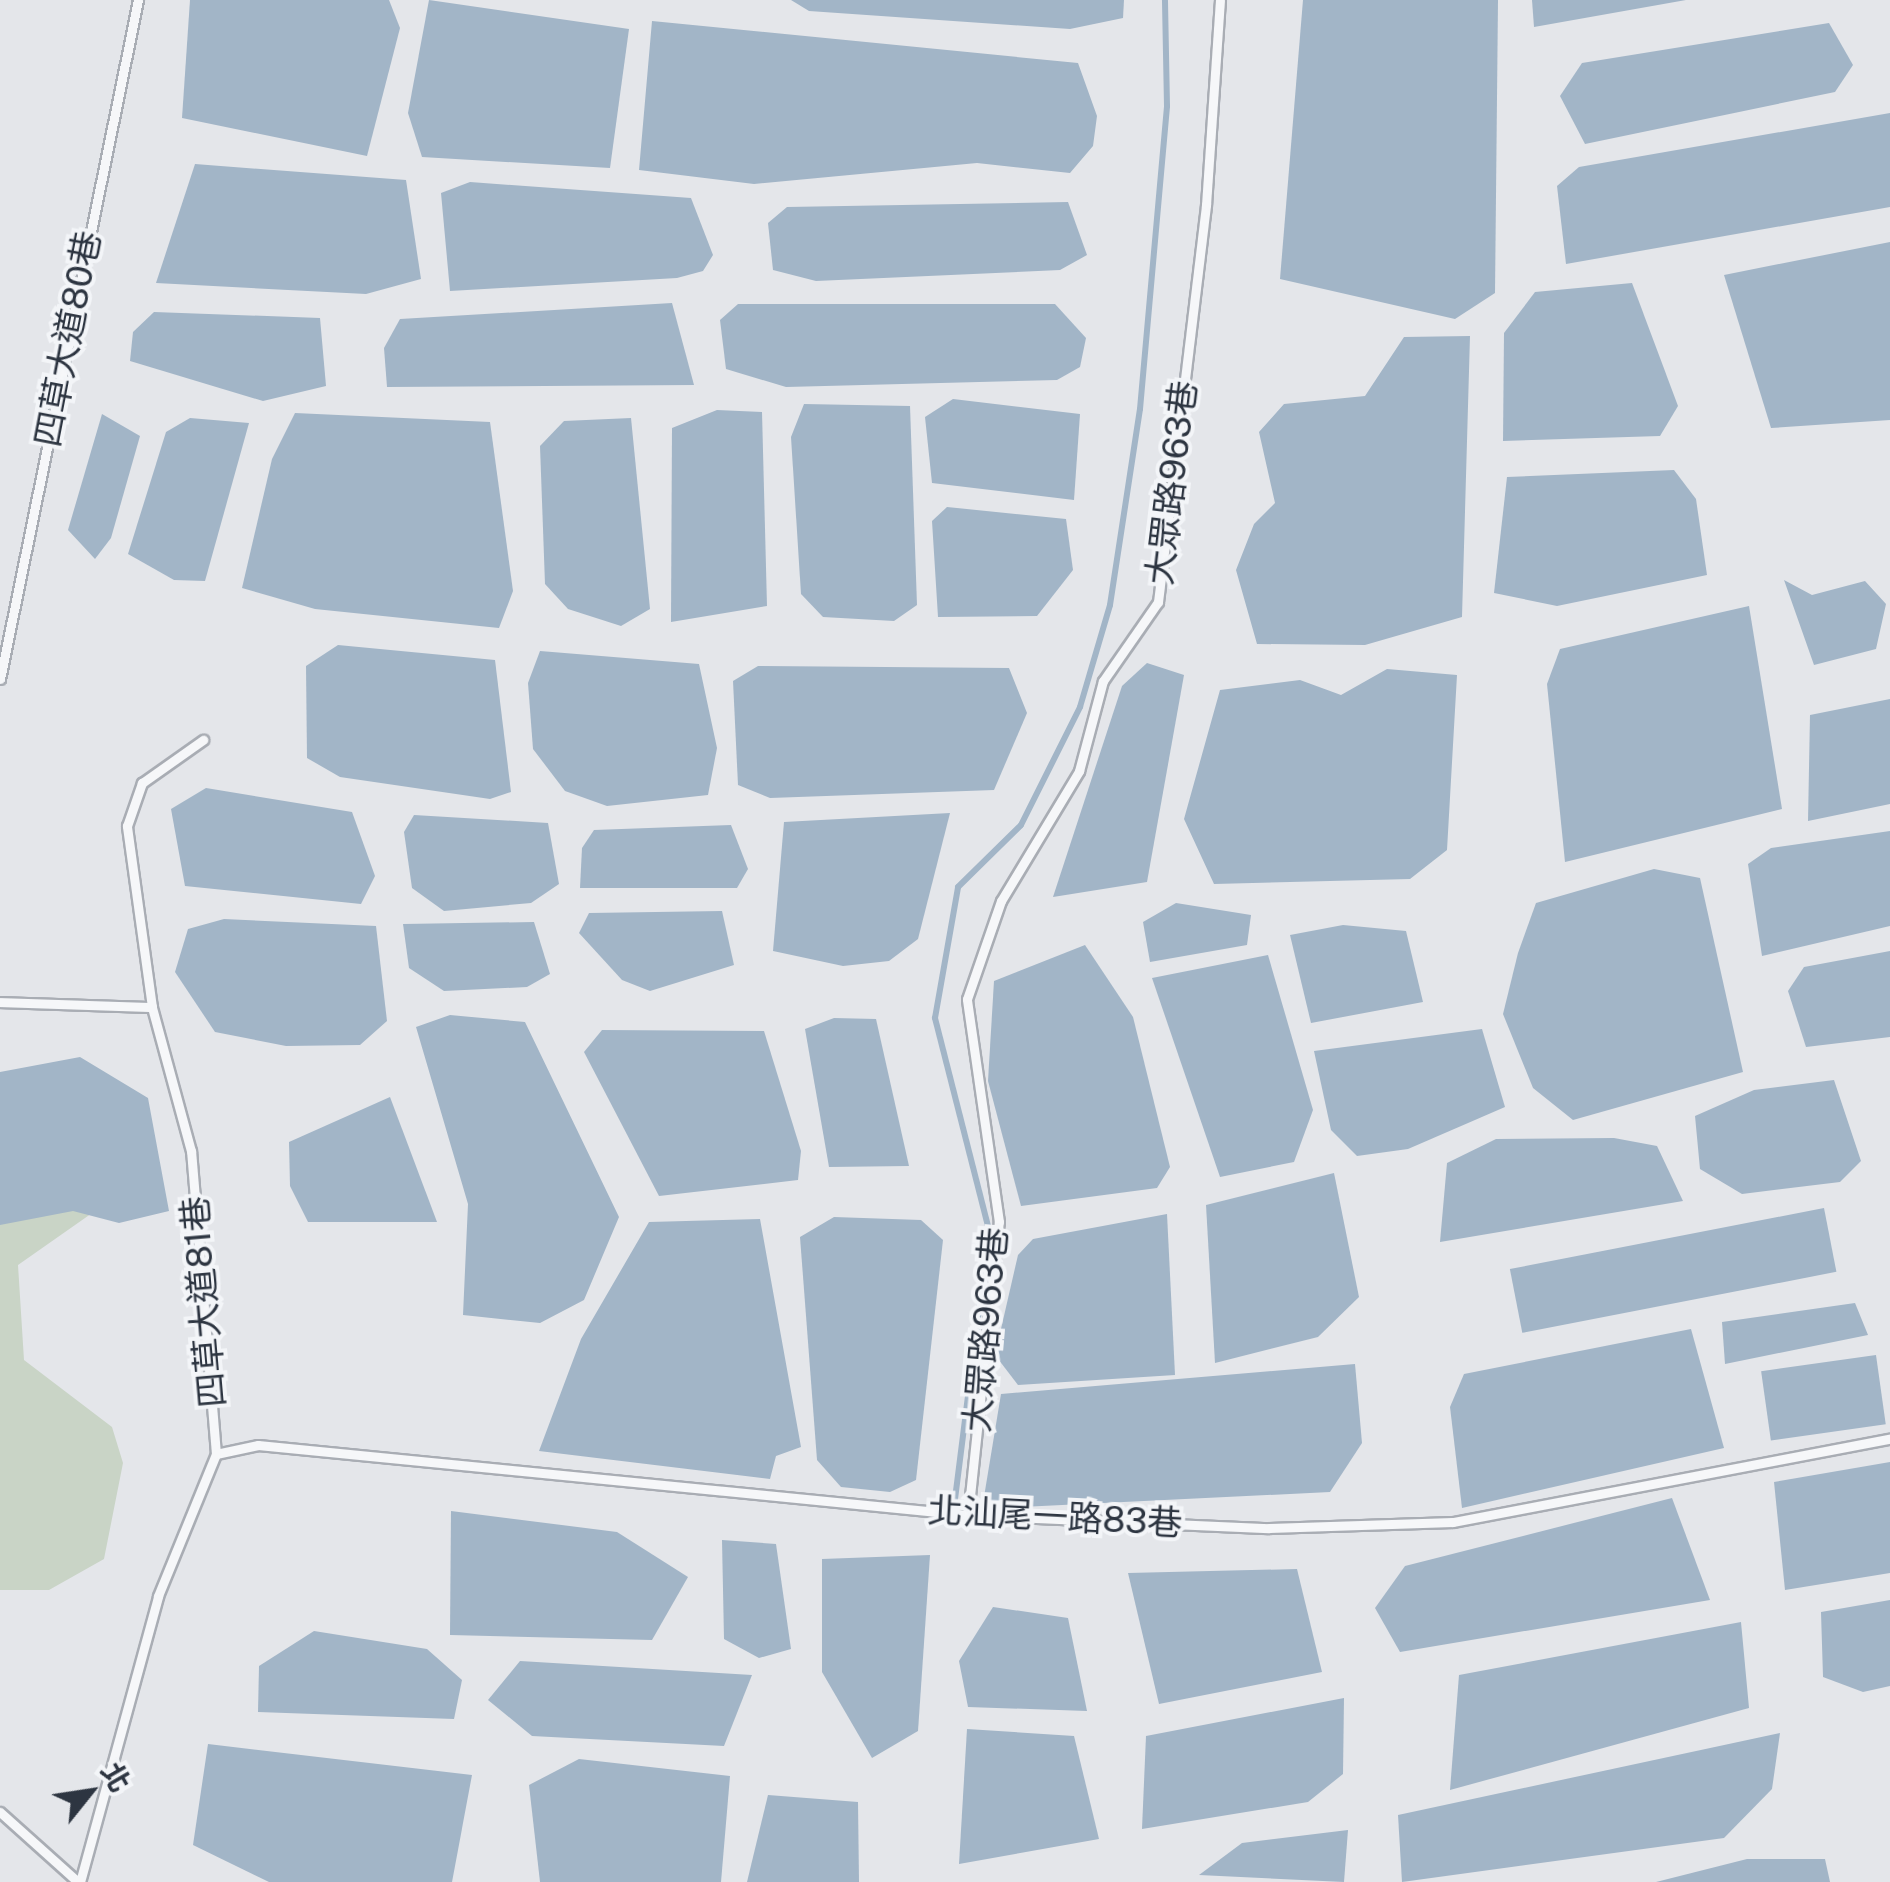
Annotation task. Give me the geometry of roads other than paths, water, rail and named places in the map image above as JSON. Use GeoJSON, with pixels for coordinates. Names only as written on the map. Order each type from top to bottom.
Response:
{"type":"FeatureCollection","features":[{"type":"Feature","properties":{"kind":"lane","name":"四草大道80巷"},"geometry":{"type":"LineString","coordinates":[[0,679],[138,0]]}},
{"type":"Feature","properties":{"kind":"lane","name":"大眾路963巷"},"geometry":{"type":"LineString","coordinates":[[968,1515],[999,1222],[967,999],[1001,901],[1079,771],[1104,681],[1158,602],[1206,205],[1220,0]]}},
{"type":"Feature","properties":{"kind":"lane","name":"四草大道81巷"},"geometry":{"type":"LineString","coordinates":[[79,1882],[158,1596],[216,1454],[190,1150],[152,1007],[127,826],[142,784],[203,740]]}},
{"type":"Feature","properties":{"kind":"lane"},"geometry":{"type":"LineString","coordinates":[[0,1002],[152,1007]]}},
{"type":"Feature","properties":{"kind":"lane","name":"北汕尾一路83巷"},"geometry":{"type":"LineString","coordinates":[[216,1454],[258,1445],[968,1515],[1269,1528],[1453,1522],[1890,1439]]}},
{"type":"Feature","properties":{"kind":"lane"},"geometry":{"type":"LineString","coordinates":[[0,1812],[79,1882]]}},
{"type":"Feature","properties":{"kind":"water"},"geometry":{"type":"Polygon","coordinates":[[[190,0],[389,0],[400,28],[367,156],[182,118],[190,0]]]}},
{"type":"Feature","properties":{"kind":"water"},"geometry":{"type":"Polygon","coordinates":[[[429,0],[629,29],[610,168],[422,157],[408,113],[429,0]]]}},
{"type":"Feature","properties":{"kind":"water"},"geometry":{"type":"Polygon","coordinates":[[[791,0],[1124,0],[1123,18],[1070,29],[809,11],[791,0]]]}},
{"type":"Feature","properties":{"kind":"water"},"geometry":{"type":"Polygon","coordinates":[[[1303,0],[1498,0],[1495,293],[1455,319],[1280,279],[1303,0]]]}},
{"type":"Feature","properties":{"kind":"water"},"geometry":{"type":"Polygon","coordinates":[[[1532,0],[1686,0],[1534,27],[1532,0]]]}},
{"type":"Feature","properties":{"kind":"water"},"geometry":{"type":"Polygon","coordinates":[[[652,21],[1078,63],[1097,116],[1093,146],[1070,173],[977,163],[754,184],[639,170],[652,21]]]}},
{"type":"Feature","properties":{"kind":"water"},"geometry":{"type":"Polygon","coordinates":[[[1829,23],[1853,65],[1835,92],[1585,144],[1560,96],[1582,63],[1829,23]]]}},
{"type":"Feature","properties":{"kind":"water"},"geometry":{"type":"Polygon","coordinates":[[[1890,113],[1890,207],[1566,264],[1557,186],[1579,167],[1890,113]]]}},
{"type":"Feature","properties":{"kind":"water"},"geometry":{"type":"Polygon","coordinates":[[[195,164],[406,180],[421,279],[366,294],[156,283],[195,164]]]}},
{"type":"Feature","properties":{"kind":"water"},"geometry":{"type":"Polygon","coordinates":[[[470,182],[691,198],[713,255],[703,271],[677,278],[450,291],[441,193],[470,182]]]}},
{"type":"Feature","properties":{"kind":"water"},"geometry":{"type":"Polygon","coordinates":[[[1068,202],[1087,255],[1060,270],[816,281],[773,270],[768,223],[787,207],[1068,202]]]}},
{"type":"Feature","properties":{"kind":"water"},"geometry":{"type":"Polygon","coordinates":[[[1890,242],[1890,420],[1771,428],[1724,275],[1890,242]]]}},
{"type":"Feature","properties":{"kind":"water"},"geometry":{"type":"Polygon","coordinates":[[[1632,283],[1678,406],[1660,436],[1503,441],[1504,333],[1535,292],[1632,283]]]}},
{"type":"Feature","properties":{"kind":"water"},"geometry":{"type":"Polygon","coordinates":[[[672,303],[694,385],[387,387],[384,348],[400,319],[672,303]]]}},
{"type":"Feature","properties":{"kind":"water"},"geometry":{"type":"Polygon","coordinates":[[[738,304],[1055,304],[1086,338],[1080,367],[1057,380],[786,387],[726,369],[720,320],[738,304]]]}},
{"type":"Feature","properties":{"kind":"water"},"geometry":{"type":"Polygon","coordinates":[[[154,312],[320,318],[326,386],[263,401],[130,361],[133,332],[154,312]]]}},
{"type":"Feature","properties":{"kind":"water"},"geometry":{"type":"Polygon","coordinates":[[[1470,336],[1462,617],[1365,645],[1257,644],[1236,570],[1254,524],[1275,503],[1259,432],[1284,404],[1365,396],[1404,337],[1470,336]]]}},
{"type":"Feature","properties":{"kind":"water"},"geometry":{"type":"Polygon","coordinates":[[[953,399],[1080,414],[1074,500],[932,483],[925,417],[953,399]]]}},
{"type":"Feature","properties":{"kind":"water"},"geometry":{"type":"Polygon","coordinates":[[[804,404],[910,406],[917,605],[894,621],[823,617],[801,594],[791,437],[804,404]]]}},
{"type":"Feature","properties":{"kind":"water"},"geometry":{"type":"Polygon","coordinates":[[[717,410],[762,412],[767,606],[671,622],[672,428],[717,410]]]}},
{"type":"Feature","properties":{"kind":"water"},"geometry":{"type":"Polygon","coordinates":[[[295,413],[490,422],[513,591],[499,628],[315,609],[242,588],[272,459],[295,413]]]}},
{"type":"Feature","properties":{"kind":"water"},"geometry":{"type":"Polygon","coordinates":[[[102,414],[140,436],[111,538],[95,559],[68,530],[102,414]]]}},
{"type":"Feature","properties":{"kind":"water"},"geometry":{"type":"Polygon","coordinates":[[[190,418],[249,423],[205,581],[174,580],[128,554],[166,432],[190,418]]]}},
{"type":"Feature","properties":{"kind":"water"},"geometry":{"type":"Polygon","coordinates":[[[631,418],[650,609],[621,626],[568,609],[545,584],[540,446],[564,421],[631,418]]]}},
{"type":"Feature","properties":{"kind":"water"},"geometry":{"type":"Polygon","coordinates":[[[1674,470],[1696,499],[1707,575],[1557,606],[1494,593],[1507,477],[1674,470]]]}},
{"type":"Feature","properties":{"kind":"water"},"geometry":{"type":"Polygon","coordinates":[[[947,507],[1066,519],[1073,570],[1037,616],[938,617],[932,521],[947,507]]]}},
{"type":"Feature","properties":{"kind":"water"},"geometry":{"type":"Polygon","coordinates":[[[1784,580],[1812,595],[1865,581],[1886,604],[1876,649],[1814,665],[1784,580]]]}},
{"type":"Feature","properties":{"kind":"water"},"geometry":{"type":"Polygon","coordinates":[[[1749,606],[1782,809],[1565,862],[1547,684],[1560,649],[1749,606]]]}},
{"type":"Feature","properties":{"kind":"water"},"geometry":{"type":"Polygon","coordinates":[[[338,645],[495,660],[511,792],[490,799],[340,777],[307,758],[306,666],[338,645]]]}},
{"type":"Feature","properties":{"kind":"water"},"geometry":{"type":"Polygon","coordinates":[[[540,651],[699,664],[717,748],[708,795],[607,806],[565,791],[533,749],[528,683],[540,651]]]}},
{"type":"Feature","properties":{"kind":"water"},"geometry":{"type":"Polygon","coordinates":[[[1147,663],[1184,675],[1147,882],[1053,897],[1122,686],[1147,663]]]}},
{"type":"Feature","properties":{"kind":"water"},"geometry":{"type":"Polygon","coordinates":[[[758,666],[1009,668],[1027,713],[994,790],[770,798],[738,785],[733,681],[758,666]]]}},
{"type":"Feature","properties":{"kind":"water"},"geometry":{"type":"Polygon","coordinates":[[[1387,669],[1457,675],[1447,850],[1410,879],[1214,884],[1184,819],[1220,690],[1300,680],[1341,695],[1387,669]]]}},
{"type":"Feature","properties":{"kind":"water"},"geometry":{"type":"Polygon","coordinates":[[[1890,699],[1890,804],[1808,821],[1810,715],[1890,699]]]}},
{"type":"Feature","properties":{"kind":"water"},"geometry":{"type":"Polygon","coordinates":[[[206,788],[352,812],[375,876],[361,904],[185,886],[171,809],[206,788]]]}},
{"type":"Feature","properties":{"kind":"water"},"geometry":{"type":"Polygon","coordinates":[[[950,813],[918,939],[889,961],[843,966],[773,951],[784,822],[950,813]]]}},
{"type":"Feature","properties":{"kind":"water"},"geometry":{"type":"Polygon","coordinates":[[[414,815],[548,823],[559,884],[531,903],[444,911],[412,888],[404,832],[414,815]]]}},
{"type":"Feature","properties":{"kind":"water"},"geometry":{"type":"Polygon","coordinates":[[[731,825],[748,869],[737,888],[580,888],[582,848],[594,830],[731,825]]]}},
{"type":"Feature","properties":{"kind":"water"},"geometry":{"type":"Polygon","coordinates":[[[1890,831],[1890,926],[1762,956],[1748,864],[1771,848],[1890,831]]]}},
{"type":"Feature","properties":{"kind":"water"},"geometry":{"type":"Polygon","coordinates":[[[1654,869],[1700,878],[1743,1072],[1573,1120],[1533,1088],[1503,1014],[1518,953],[1536,903],[1654,869]]]}},
{"type":"Feature","properties":{"kind":"water"},"geometry":{"type":"Polygon","coordinates":[[[1176,903],[1251,915],[1247,945],[1150,962],[1143,922],[1176,903]]]}},
{"type":"Feature","properties":{"kind":"water"},"geometry":{"type":"Polygon","coordinates":[[[722,911],[734,965],[650,991],[622,980],[579,933],[589,913],[722,911]]]}},
{"type":"Feature","properties":{"kind":"water"},"geometry":{"type":"Polygon","coordinates":[[[224,919],[376,926],[387,1021],[360,1045],[286,1046],[215,1032],[175,972],[188,929],[224,919]]]}},
{"type":"Feature","properties":{"kind":"water"},"geometry":{"type":"Polygon","coordinates":[[[534,922],[550,974],[527,987],[444,991],[409,968],[403,924],[534,922]]]}},
{"type":"Feature","properties":{"kind":"water"},"geometry":{"type":"Polygon","coordinates":[[[1343,925],[1406,931],[1423,1002],[1311,1023],[1290,935],[1343,925]]]}},
{"type":"Feature","properties":{"kind":"water"},"geometry":{"type":"Polygon","coordinates":[[[1085,945],[1133,1017],[1170,1167],[1157,1188],[1021,1206],[988,1081],[994,981],[1085,945]]]}},
{"type":"Feature","properties":{"kind":"water"},"geometry":{"type":"Polygon","coordinates":[[[1890,951],[1890,1037],[1806,1047],[1788,991],[1804,967],[1890,951]]]}},
{"type":"Feature","properties":{"kind":"water"},"geometry":{"type":"Polygon","coordinates":[[[1268,955],[1313,1110],[1294,1162],[1220,1177],[1152,978],[1268,955]]]}},
{"type":"Feature","properties":{"kind":"water"},"geometry":{"type":"Polygon","coordinates":[[[450,1015],[525,1022],[619,1217],[584,1300],[540,1323],[463,1315],[468,1204],[416,1027],[450,1015]]]}},
{"type":"Feature","properties":{"kind":"water"},"geometry":{"type":"Polygon","coordinates":[[[834,1018],[876,1019],[909,1166],[829,1167],[805,1029],[834,1018]]]}},
{"type":"Feature","properties":{"kind":"water"},"geometry":{"type":"Polygon","coordinates":[[[1482,1029],[1505,1107],[1408,1149],[1357,1156],[1331,1130],[1314,1051],[1482,1029]]]}},
{"type":"Feature","properties":{"kind":"water"},"geometry":{"type":"Polygon","coordinates":[[[602,1030],[764,1031],[801,1151],[798,1180],[659,1196],[584,1052],[602,1030]]]}},
{"type":"Feature","properties":{"kind":"water"},"geometry":{"type":"Polygon","coordinates":[[[80,1057],[148,1098],[169,1211],[119,1223],[73,1211],[0,1225],[0,1072],[80,1057]]]}},
{"type":"Feature","properties":{"kind":"water"},"geometry":{"type":"Polygon","coordinates":[[[1834,1080],[1861,1161],[1840,1182],[1742,1194],[1700,1169],[1695,1116],[1754,1090],[1834,1080]]]}},
{"type":"Feature","properties":{"kind":"water"},"geometry":{"type":"Polygon","coordinates":[[[390,1097],[437,1222],[308,1222],[290,1186],[289,1142],[390,1097]]]}},
{"type":"Feature","properties":{"kind":"water"},"geometry":{"type":"Polygon","coordinates":[[[1614,1138],[1657,1146],[1683,1201],[1440,1242],[1447,1163],[1496,1139],[1614,1138]]]}},
{"type":"Feature","properties":{"kind":"water"},"geometry":{"type":"Polygon","coordinates":[[[1334,1173],[1359,1297],[1318,1337],[1215,1363],[1206,1205],[1334,1173]]]}},
{"type":"Feature","properties":{"kind":"water"},"geometry":{"type":"Polygon","coordinates":[[[1824,1208],[1836,1272],[1522,1333],[1510,1269],[1824,1208]]]}},
{"type":"Feature","properties":{"kind":"water"},"geometry":{"type":"Polygon","coordinates":[[[1167,1214],[1175,1375],[1018,1385],[995,1355],[1018,1255],[1033,1239],[1167,1214]]]}},
{"type":"Feature","properties":{"kind":"water"},"geometry":{"type":"Polygon","coordinates":[[[834,1217],[921,1220],[943,1240],[916,1480],[890,1492],[841,1487],[817,1460],[800,1237],[834,1217]]]}},
{"type":"Feature","properties":{"kind":"water"},"geometry":{"type":"Polygon","coordinates":[[[760,1219],[801,1447],[776,1456],[770,1479],[539,1451],[581,1339],[649,1222],[760,1219]]]}},
{"type":"Feature","properties":{"kind":"water"},"geometry":{"type":"Polygon","coordinates":[[[1855,1303],[1868,1335],[1725,1364],[1722,1322],[1855,1303]]]}},
{"type":"Feature","properties":{"kind":"water"},"geometry":{"type":"Polygon","coordinates":[[[1691,1329],[1724,1448],[1462,1508],[1450,1407],[1464,1374],[1691,1329]]]}},
{"type":"Feature","properties":{"kind":"water"},"geometry":{"type":"Polygon","coordinates":[[[1876,1355],[1886,1424],[1771,1440],[1761,1371],[1876,1355]]]}},
{"type":"Feature","properties":{"kind":"water"},"geometry":{"type":"Polygon","coordinates":[[[1355,1364],[1362,1443],[1330,1492],[982,1509],[1001,1394],[1355,1364]]]}},
{"type":"Feature","properties":{"kind":"water"},"geometry":{"type":"Polygon","coordinates":[[[1890,1462],[1890,1573],[1785,1590],[1774,1482],[1890,1462]]]}},
{"type":"Feature","properties":{"kind":"water"},"geometry":{"type":"Polygon","coordinates":[[[1672,1498],[1710,1600],[1400,1652],[1375,1608],[1405,1566],[1672,1498]]]}},
{"type":"Feature","properties":{"kind":"water"},"geometry":{"type":"Polygon","coordinates":[[[451,1511],[617,1532],[688,1577],[652,1640],[450,1635],[451,1511]]]}},
{"type":"Feature","properties":{"kind":"water"},"geometry":{"type":"Polygon","coordinates":[[[722,1540],[776,1544],[791,1649],[759,1658],[724,1639],[722,1540]]]}},
{"type":"Feature","properties":{"kind":"water"},"geometry":{"type":"Polygon","coordinates":[[[930,1555],[918,1731],[872,1758],[822,1672],[822,1559],[930,1555]]]}},
{"type":"Feature","properties":{"kind":"water"},"geometry":{"type":"Polygon","coordinates":[[[1297,1569],[1322,1672],[1159,1704],[1128,1573],[1297,1569]]]}},
{"type":"Feature","properties":{"kind":"water"},"geometry":{"type":"Polygon","coordinates":[[[1890,1600],[1890,1686],[1863,1692],[1823,1677],[1821,1612],[1890,1600]]]}},
{"type":"Feature","properties":{"kind":"water"},"geometry":{"type":"Polygon","coordinates":[[[993,1607],[1068,1618],[1087,1711],[968,1707],[959,1661],[993,1607]]]}},
{"type":"Feature","properties":{"kind":"water"},"geometry":{"type":"Polygon","coordinates":[[[1741,1622],[1749,1708],[1450,1790],[1459,1675],[1741,1622]]]}},
{"type":"Feature","properties":{"kind":"water"},"geometry":{"type":"Polygon","coordinates":[[[314,1631],[427,1649],[462,1680],[454,1719],[258,1712],[259,1666],[314,1631]]]}},
{"type":"Feature","properties":{"kind":"water"},"geometry":{"type":"Polygon","coordinates":[[[520,1661],[752,1675],[724,1746],[532,1736],[488,1700],[520,1661]]]}},
{"type":"Feature","properties":{"kind":"water"},"geometry":{"type":"Polygon","coordinates":[[[1344,1698],[1343,1774],[1308,1802],[1142,1829],[1146,1736],[1344,1698]]]}},
{"type":"Feature","properties":{"kind":"water"},"geometry":{"type":"Polygon","coordinates":[[[967,1729],[1074,1736],[1099,1839],[959,1864],[967,1729]]]}},
{"type":"Feature","properties":{"kind":"water"},"geometry":{"type":"Polygon","coordinates":[[[1780,1733],[1772,1789],[1724,1838],[1402,1882],[1398,1815],[1780,1733]]]}},
{"type":"Feature","properties":{"kind":"water"},"geometry":{"type":"Polygon","coordinates":[[[208,1744],[472,1775],[452,1882],[269,1882],[193,1845],[208,1744]]]}},
{"type":"Feature","properties":{"kind":"water"},"geometry":{"type":"Polygon","coordinates":[[[579,1759],[730,1776],[721,1882],[540,1882],[529,1785],[579,1759]]]}},
{"type":"Feature","properties":{"kind":"water"},"geometry":{"type":"Polygon","coordinates":[[[768,1795],[858,1802],[859,1882],[747,1882],[768,1795]]]}},
{"type":"Feature","properties":{"kind":"water"},"geometry":{"type":"Polygon","coordinates":[[[1348,1830],[1344,1882],[1199,1875],[1242,1843],[1348,1830]]]}},
{"type":"Feature","properties":{"kind":"water"},"geometry":{"type":"Polygon","coordinates":[[[1747,1859],[1825,1859],[1830,1882],[1656,1882],[1747,1859]]]}},
{"type":"Feature","properties":{"kind":"waterway"},"geometry":{"type":"LineString","coordinates":[[955,1499],[989,1230],[935,1018],[958,887],[1021,825],[1080,707],[1110,605],[1140,409],[1167,106],[1165,0]]}}]}
